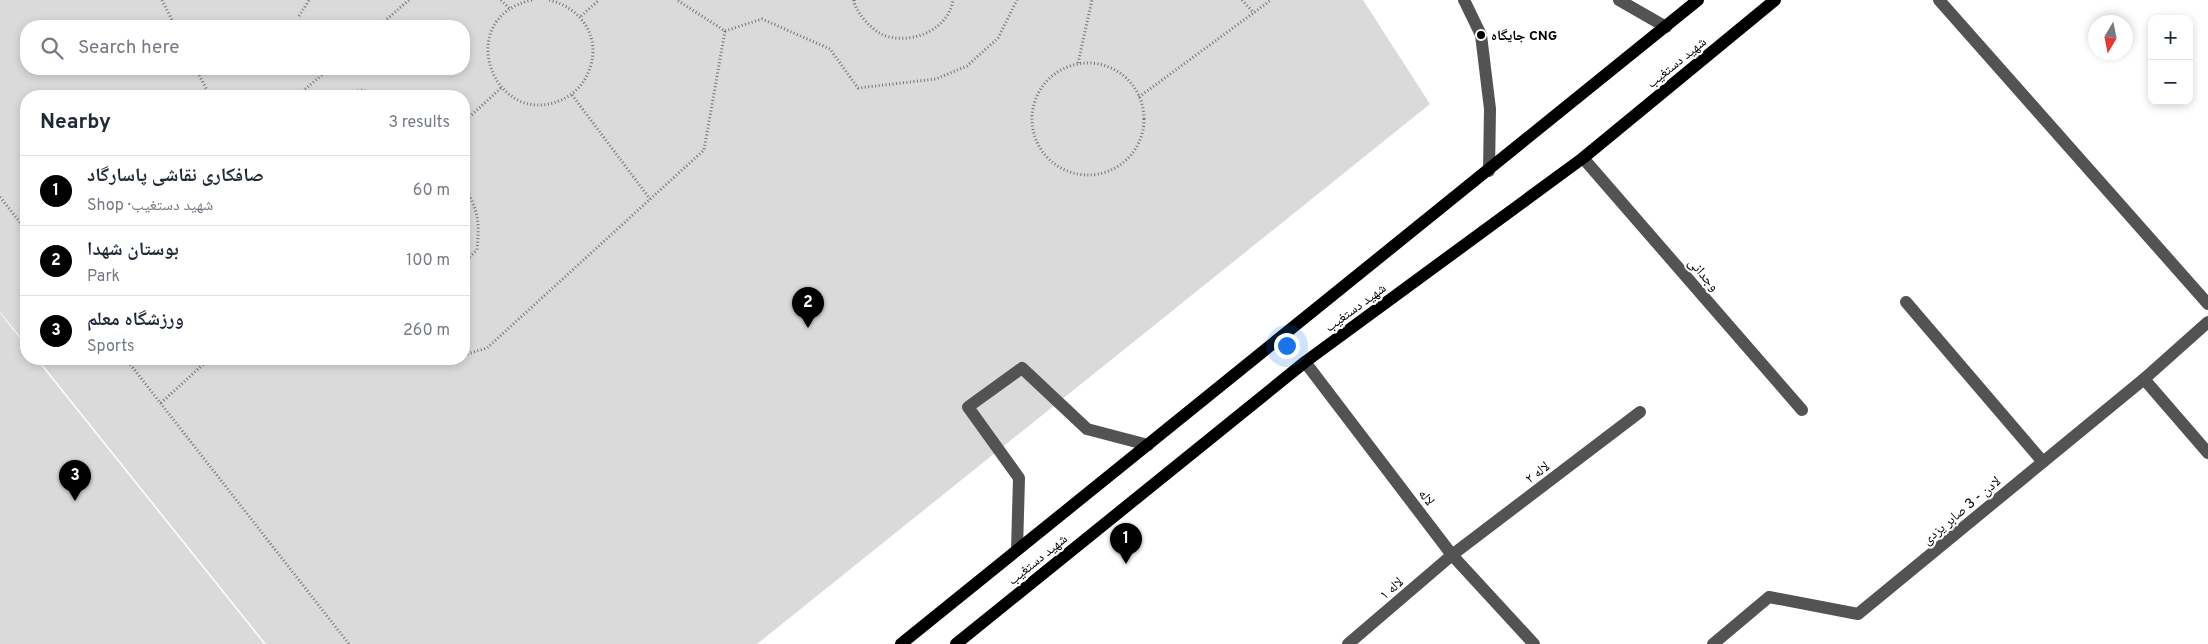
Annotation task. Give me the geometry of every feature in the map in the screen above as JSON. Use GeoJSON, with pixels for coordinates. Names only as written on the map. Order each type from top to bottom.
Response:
{"type":"FeatureCollection","features":[{"type":"Feature","properties":{"kind":"main road","name":"شهید دستغیب"},"geometry":{"type":"LineString","coordinates":[[901,644],[1698,0]]}},
{"type":"Feature","properties":{"kind":"main road","name":"شهید دستغیب"},"geometry":{"type":"LineString","coordinates":[[956,644],[1305,362],[1583,158],[1776,0]]}},
{"type":"Feature","properties":{"kind":"street"},"geometry":{"type":"LineString","coordinates":[[1464,0],[1482,34],[1490,109],[1488,171]]}},
{"type":"Feature","properties":{"kind":"street"},"geometry":{"type":"LineString","coordinates":[[1619,0],[1666,27]]}},
{"type":"Feature","properties":{"kind":"street"},"geometry":{"type":"LineString","coordinates":[[1940,0],[2208,304]]}},
{"type":"Feature","properties":{"kind":"street","name":"وجدانی"},"geometry":{"type":"LineString","coordinates":[[1583,158],[1802,410]]}},
{"type":"Feature","properties":{"kind":"street"},"geometry":{"type":"LineString","coordinates":[[1906,302],[2042,462]]}},
{"type":"Feature","properties":{"kind":"street","name":"لادن - 3 صابر یزدی"},"geometry":{"type":"LineString","coordinates":[[1713,644],[1769,597],[1858,614],[2144,379],[2208,322]]}},
{"type":"Feature","properties":{"kind":"street","name":"لاله"},"geometry":{"type":"LineString","coordinates":[[1305,362],[1452,555],[1534,644]]}},
{"type":"Feature","properties":{"kind":"street"},"geometry":{"type":"LineString","coordinates":[[1017,550],[1019,478],[968,407],[1022,368],[1087,429],[1148,445]]}},
{"type":"Feature","properties":{"kind":"street"},"geometry":{"type":"LineString","coordinates":[[2144,379],[2208,453]]}},
{"type":"Feature","properties":{"kind":"street","name":"لاله ۲"},"geometry":{"type":"LineString","coordinates":[[1452,555],[1640,412]]}},
{"type":"Feature","properties":{"kind":"street","name":"لاله ۱"},"geometry":{"type":"LineString","coordinates":[[1348,644],[1452,555]]}},
{"type":"Feature","properties":{"kind":"path"},"geometry":{"type":"LineString","coordinates":[[162,0],[171,20]]}},
{"type":"Feature","properties":{"kind":"path"},"geometry":{"type":"LineString","coordinates":[[299,16],[309,0]]}},
{"type":"Feature","properties":{"kind":"path"},"geometry":{"type":"LineString","coordinates":[[386,20],[409,0]]}},
{"type":"Feature","properties":{"kind":"path"},"geometry":{"type":"LineString","coordinates":[[501,0],[510,9]]}},
{"type":"Feature","properties":{"kind":"path"},"geometry":{"type":"LineString","coordinates":[[532,0],[519,3],[501,15],[490,35],[487,57],[494,78],[502,87],[509,94],[529,104],[551,104],[572,95],[587,79],[594,58],[592,36],[581,16],[563,3],[549,0]]}},
{"type":"Feature","properties":{"kind":"path"},"geometry":{"type":"LineString","coordinates":[[581,16],[599,0]]}},
{"type":"Feature","properties":{"kind":"path"},"geometry":{"type":"LineString","coordinates":[[677,0],[725,31]]}},
{"type":"Feature","properties":{"kind":"path"},"geometry":{"type":"LineString","coordinates":[[854,0],[867,25],[889,37],[914,38],[937,28],[952,8],[953,0]]}},
{"type":"Feature","properties":{"kind":"path"},"geometry":{"type":"LineString","coordinates":[[725,31],[762,19],[830,49],[858,88],[936,79],[967,66],[998,38],[1017,0]]}},
{"type":"Feature","properties":{"kind":"path"},"geometry":{"type":"LineString","coordinates":[[1078,63],[1092,0]]}},
{"type":"Feature","properties":{"kind":"path"},"geometry":{"type":"LineString","coordinates":[[1242,0],[1254,13]]}},
{"type":"Feature","properties":{"kind":"path"},"geometry":{"type":"LineString","coordinates":[[1139,97],[1271,0]]}},
{"type":"Feature","properties":{"kind":"path"},"geometry":{"type":"LineString","coordinates":[[470,353],[487,348],[704,150],[725,31]]}},
{"type":"Feature","properties":{"kind":"path"},"geometry":{"type":"LineString","coordinates":[[1078,63],[1107,65],[1132,82],[1145,109],[1143,139],[1125,163],[1098,176],[1068,173],[1044,156],[1031,130],[1034,100],[1050,75],[1078,63]]}},
{"type":"Feature","properties":{"kind":"path"},"geometry":{"type":"LineString","coordinates":[[199,75],[207,90]]}},
{"type":"Feature","properties":{"kind":"path"},"geometry":{"type":"LineString","coordinates":[[304,90],[322,75]]}},
{"type":"Feature","properties":{"kind":"path"},"geometry":{"type":"LineString","coordinates":[[470,116],[502,87]]}},
{"type":"Feature","properties":{"kind":"path"},"geometry":{"type":"LineString","coordinates":[[572,95],[650,199]]}},
{"type":"Feature","properties":{"kind":"path"},"geometry":{"type":"LineString","coordinates":[[0,196],[20,222]]}},
{"type":"Feature","properties":{"kind":"path"},"geometry":{"type":"LineString","coordinates":[[470,196],[476,208],[479,228],[477,250],[470,256]]}},
{"type":"Feature","properties":{"kind":"path"},"geometry":{"type":"LineString","coordinates":[[131,365],[348,644]]}},
{"type":"Feature","properties":{"kind":"path"},"geometry":{"type":"LineString","coordinates":[[161,403],[202,365]]}},
{"type":"Feature","properties":{"kind":"shaded area"},"geometry":{"type":"Polygon","coordinates":[[[0,0],[1363,0],[1430,104],[757,644],[266,644],[43,365],[470,365],[470,90],[20,90],[20,337],[0,312],[0,0]]]}},
{"type":"Feature","properties":{"kind":"shaded area"},"geometry":{"type":"Polygon","coordinates":[[[0,313],[20,338],[20,365],[41,365],[264,644],[0,644],[0,313]]]}},
{"type":"Feature","properties":{"kind":"place","name":"جایگاه CNG"},"geometry":{"type":"Point","coordinates":[1481,35]}},
{"type":"Feature","properties":{"kind":"place","name":"بوستان شهدا"},"geometry":{"type":"Point","coordinates":[808,328]}},
{"type":"Feature","properties":{"kind":"place","name":"ورزشگاه معلم"},"geometry":{"type":"Point","coordinates":[75,501]}},
{"type":"Feature","properties":{"kind":"place","name":"صافکاری نقاشی پاسارگاد"},"geometry":{"type":"Point","coordinates":[1126,564]}}]}
